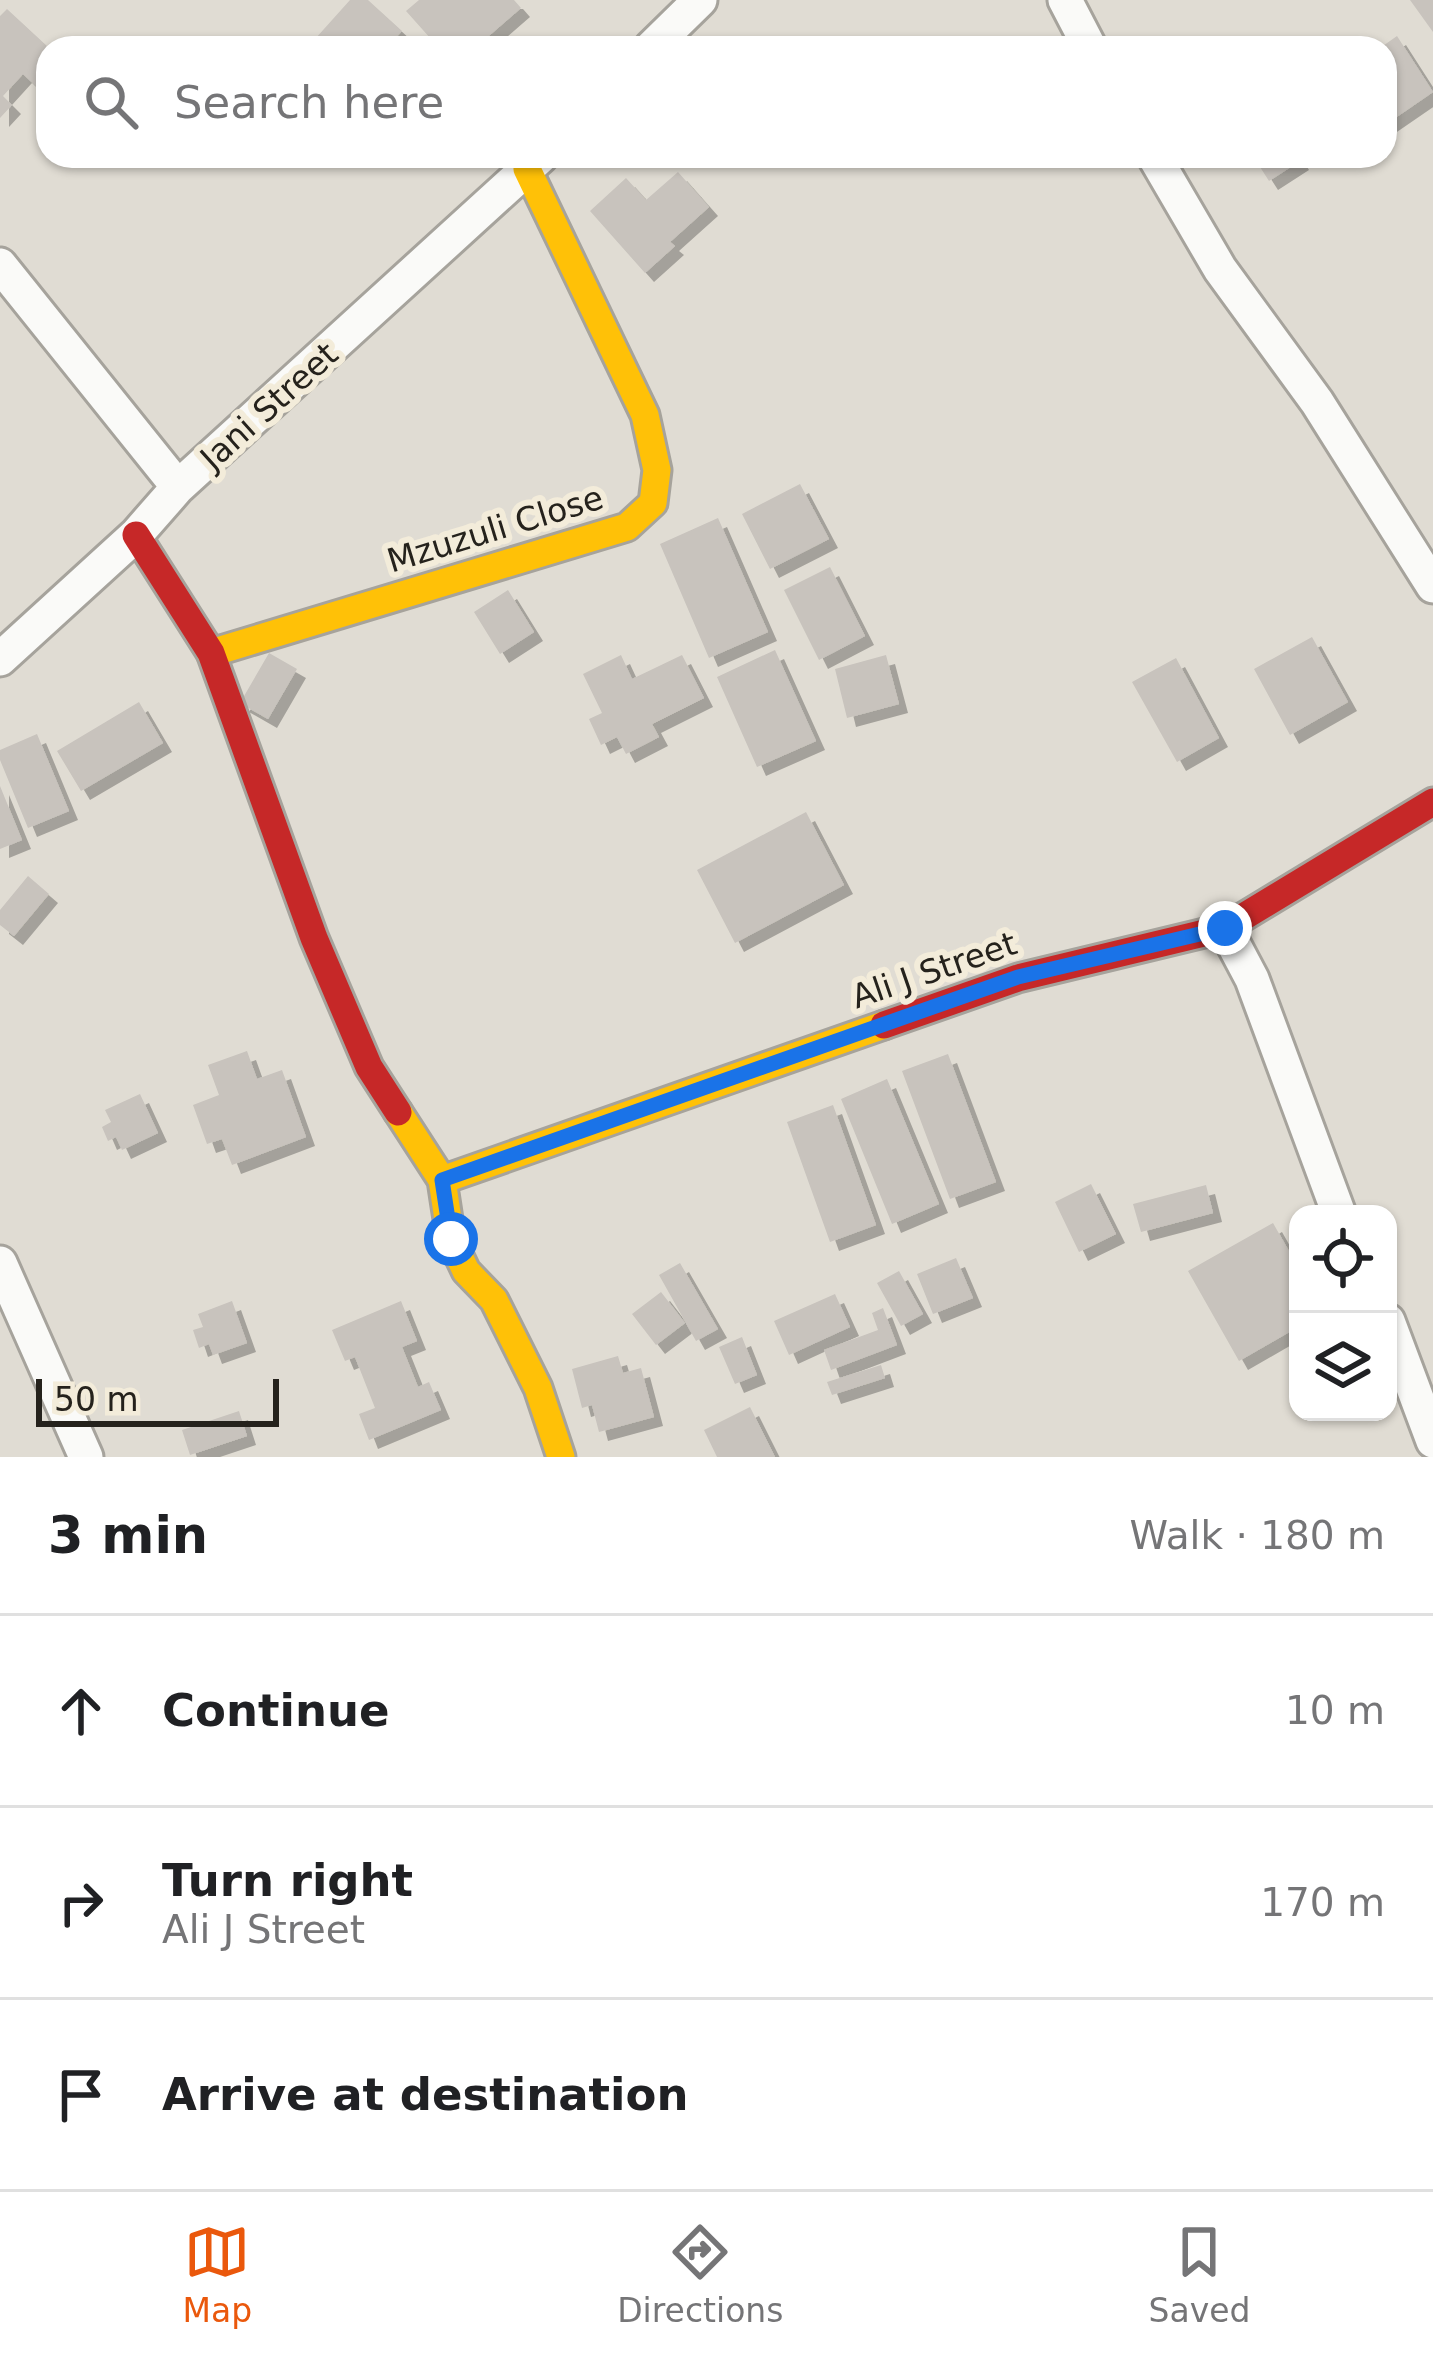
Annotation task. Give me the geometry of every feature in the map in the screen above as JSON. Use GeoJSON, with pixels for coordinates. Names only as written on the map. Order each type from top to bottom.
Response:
{"type":"FeatureCollection","features":[{"type":"Feature","properties":{"kind":"street"},"geometry":{"type":"LineString","coordinates":[[663,36],[700,0]]}},
{"type":"Feature","properties":{"kind":"street"},"geometry":{"type":"LineString","coordinates":[[1065,0],[1084,36]]}},
{"type":"Feature","properties":{"kind":"street","name":"Jani Street"},"geometry":{"type":"LineString","coordinates":[[0,659],[136,535],[178,487],[529,168]]}},
{"type":"Feature","properties":{"kind":"street","name":"Mzuzuli Close"},"geometry":{"type":"LineString","coordinates":[[211,653],[627,527],[653,503],[657,470],[645,415],[536,168]]}},
{"type":"Feature","properties":{"kind":"street"},"geometry":{"type":"LineString","coordinates":[[1161,168],[1220,268],[1317,402],[1433,586]]}},
{"type":"Feature","properties":{"kind":"street"},"geometry":{"type":"LineString","coordinates":[[0,265],[178,487]]}},
{"type":"Feature","properties":{"kind":"street"},"geometry":{"type":"LineString","coordinates":[[136,535],[211,653],[314,938],[369,1067],[442,1180],[451,1239],[466,1271],[494,1300],[538,1388],[561,1457]]}},
{"type":"Feature","properties":{"kind":"street","name":"Ali J Street"},"geometry":{"type":"LineString","coordinates":[[442,1180],[1018,977],[1225,928],[1433,802]]}},
{"type":"Feature","properties":{"kind":"street"},"geometry":{"type":"LineString","coordinates":[[1225,928],[1252,979],[1336,1205]]}},
{"type":"Feature","properties":{"kind":"street"},"geometry":{"type":"LineString","coordinates":[[0,1263],[9,1308],[86,1457]]}},
{"type":"Feature","properties":{"kind":"street"},"geometry":{"type":"LineString","coordinates":[[1397,1345],[1433,1441]]}},
{"type":"Feature","properties":{"kind":"building"},"geometry":{"type":"Polygon","coordinates":[[[350,0],[368,0],[402,31],[397,36],[318,36],[350,0]]]}},
{"type":"Feature","properties":{"kind":"building"},"geometry":{"type":"Polygon","coordinates":[[[419,0],[514,0],[521,8],[489,36],[428,36],[406,11],[419,0]]]}},
{"type":"Feature","properties":{"kind":"building"},"geometry":{"type":"Polygon","coordinates":[[[1410,0],[1433,0],[1433,32],[1410,0]]]}},
{"type":"Feature","properties":{"kind":"building"},"geometry":{"type":"Polygon","coordinates":[[[7,9],[36,36],[36,86],[23,74],[3,96],[12,105],[0,118],[0,16],[7,9]]]}},
{"type":"Feature","properties":{"kind":"building"},"geometry":{"type":"Polygon","coordinates":[[[1397,36],[1433,92],[1397,117],[1397,36]]]}},
{"type":"Feature","properties":{"kind":"building"},"geometry":{"type":"Polygon","coordinates":[[[1261,168],[1289,168],[1269,181],[1261,168]]]}},
{"type":"Feature","properties":{"kind":"building"},"geometry":{"type":"Polygon","coordinates":[[[678,172],[709,207],[670,242],[675,246],[645,273],[590,211],[626,178],[646,200],[678,172]]]}},
{"type":"Feature","properties":{"kind":"building"},"geometry":{"type":"Polygon","coordinates":[[[800,484],[829,539],[770,569],[742,514],[800,484]]]}},
{"type":"Feature","properties":{"kind":"building"},"geometry":{"type":"Polygon","coordinates":[[[718,518],[768,632],[709,658],[660,544],[718,518]]]}},
{"type":"Feature","properties":{"kind":"building"},"geometry":{"type":"Polygon","coordinates":[[[830,567],[865,636],[819,660],[784,590],[830,567]]]}},
{"type":"Feature","properties":{"kind":"building"},"geometry":{"type":"Polygon","coordinates":[[[508,590],[534,632],[500,654],[474,612],[508,590]]]}},
{"type":"Feature","properties":{"kind":"building"},"geometry":{"type":"Polygon","coordinates":[[[1312,637],[1348,702],[1290,735],[1254,669],[1312,637]]]}},
{"type":"Feature","properties":{"kind":"building"},"geometry":{"type":"Polygon","coordinates":[[[775,650],[816,741],[757,767],[717,677],[775,650]]]}},
{"type":"Feature","properties":{"kind":"building"},"geometry":{"type":"Polygon","coordinates":[[[269,653],[297,669],[268,719],[240,703],[269,653]]]}},
{"type":"Feature","properties":{"kind":"building"},"geometry":{"type":"Polygon","coordinates":[[[621,655],[632,679],[682,655],[704,698],[652,724],[659,737],[626,754],[617,737],[601,745],[589,719],[602,713],[583,674],[621,655]]]}},
{"type":"Feature","properties":{"kind":"building"},"geometry":{"type":"Polygon","coordinates":[[[886,655],[899,704],[847,718],[835,669],[886,655]]]}},
{"type":"Feature","properties":{"kind":"building"},"geometry":{"type":"Polygon","coordinates":[[[1176,658],[1219,738],[1177,762],[1132,682],[1176,658]]]}},
{"type":"Feature","properties":{"kind":"building"},"geometry":{"type":"Polygon","coordinates":[[[139,702],[163,743],[81,791],[57,751],[139,702]]]}},
{"type":"Feature","properties":{"kind":"building"},"geometry":{"type":"Polygon","coordinates":[[[37,734],[69,811],[28,828],[0,750],[37,734]]]}},
{"type":"Feature","properties":{"kind":"building"},"geometry":{"type":"Polygon","coordinates":[[[0,786],[22,840],[0,849],[0,786]]]}},
{"type":"Feature","properties":{"kind":"building"},"geometry":{"type":"Polygon","coordinates":[[[806,812],[844,885],[735,943],[697,870],[806,812]]]}},
{"type":"Feature","properties":{"kind":"building"},"geometry":{"type":"Polygon","coordinates":[[[28,876],[49,894],[14,936],[0,925],[0,910],[28,876]]]}},
{"type":"Feature","properties":{"kind":"building"},"geometry":{"type":"Polygon","coordinates":[[[247,1051],[257,1079],[282,1070],[306,1137],[232,1165],[222,1139],[207,1144],[193,1105],[219,1095],[208,1065],[247,1051]]]}},
{"type":"Feature","properties":{"kind":"building"},"geometry":{"type":"Polygon","coordinates":[[[948,1054],[996,1182],[950,1199],[902,1071],[948,1054]]]}},
{"type":"Feature","properties":{"kind":"building"},"geometry":{"type":"Polygon","coordinates":[[[887,1079],[939,1204],[892,1224],[841,1099],[887,1079]]]}},
{"type":"Feature","properties":{"kind":"building"},"geometry":{"type":"Polygon","coordinates":[[[140,1094],[158,1133],[122,1150],[116,1137],[108,1141],[102,1127],[111,1122],[105,1110],[140,1094]]]}},
{"type":"Feature","properties":{"kind":"building"},"geometry":{"type":"Polygon","coordinates":[[[833,1105],[876,1225],[830,1242],[787,1122],[833,1105]]]}},
{"type":"Feature","properties":{"kind":"building"},"geometry":{"type":"Polygon","coordinates":[[[1091,1184],[1116,1234],[1079,1252],[1055,1202],[1091,1184]]]}},
{"type":"Feature","properties":{"kind":"building"},"geometry":{"type":"Polygon","coordinates":[[[1206,1185],[1213,1213],[1141,1232],[1133,1204],[1206,1185]]]}},
{"type":"Feature","properties":{"kind":"building"},"geometry":{"type":"Polygon","coordinates":[[[1273,1223],[1289,1251],[1289,1332],[1239,1361],[1188,1271],[1273,1223]]]}},
{"type":"Feature","properties":{"kind":"building"},"geometry":{"type":"Polygon","coordinates":[[[956,1258],[973,1298],[933,1314],[917,1274],[956,1258]]]}},
{"type":"Feature","properties":{"kind":"building"},"geometry":{"type":"Polygon","coordinates":[[[680,1263],[718,1329],[696,1341],[659,1275],[680,1263]]]}},
{"type":"Feature","properties":{"kind":"building"},"geometry":{"type":"Polygon","coordinates":[[[899,1271],[923,1314],[901,1326],[877,1283],[899,1271]]]}},
{"type":"Feature","properties":{"kind":"building"},"geometry":{"type":"Polygon","coordinates":[[[661,1292],[685,1323],[656,1345],[632,1314],[661,1292]]]}},
{"type":"Feature","properties":{"kind":"building"},"geometry":{"type":"Polygon","coordinates":[[[835,1294],[850,1327],[789,1355],[774,1321],[835,1294]]]}},
{"type":"Feature","properties":{"kind":"building"},"geometry":{"type":"Polygon","coordinates":[[[232,1301],[247,1343],[213,1355],[209,1344],[199,1348],[193,1330],[203,1327],[198,1314],[232,1301]]]}},
{"type":"Feature","properties":{"kind":"building"},"geometry":{"type":"Polygon","coordinates":[[[401,1301],[417,1341],[402,1347],[418,1387],[429,1382],[441,1410],[369,1440],[359,1414],[375,1408],[355,1357],[345,1361],[332,1330],[401,1301]]]}},
{"type":"Feature","properties":{"kind":"building"},"geometry":{"type":"Polygon","coordinates":[[[883,1308],[897,1345],[831,1370],[824,1350],[878,1330],[872,1313],[883,1308]]]}},
{"type":"Feature","properties":{"kind":"building"},"geometry":{"type":"Polygon","coordinates":[[[742,1337],[757,1375],[735,1384],[719,1347],[742,1337]]]}},
{"type":"Feature","properties":{"kind":"building"},"geometry":{"type":"Polygon","coordinates":[[[618,1356],[623,1373],[641,1368],[654,1417],[599,1432],[592,1405],[582,1408],[572,1369],[618,1356]]]}},
{"type":"Feature","properties":{"kind":"building"},"geometry":{"type":"Polygon","coordinates":[[[881,1365],[885,1378],[832,1395],[827,1382],[881,1365]]]}},
{"type":"Feature","properties":{"kind":"building"},"geometry":{"type":"Polygon","coordinates":[[[750,1407],[775,1457],[717,1457],[704,1430],[750,1407]]]}},
{"type":"Feature","properties":{"kind":"building"},"geometry":{"type":"Polygon","coordinates":[[[239,1411],[247,1436],[190,1455],[182,1430],[239,1411]]]}},
{"type":"Feature","properties":{"kind":"traffic: slow"},"geometry":{"type":"LineString","coordinates":[[211,653],[627,527],[653,503],[657,470],[645,415],[527,169]]}},
{"type":"Feature","properties":{"kind":"traffic: slow"},"geometry":{"type":"LineString","coordinates":[[442,1180],[884,1025]]}},
{"type":"Feature","properties":{"kind":"traffic: slow"},"geometry":{"type":"LineString","coordinates":[[398,1112],[442,1180],[451,1239],[466,1271],[494,1300],[538,1388],[561,1457]]}},
{"type":"Feature","properties":{"kind":"traffic: jam"},"geometry":{"type":"LineString","coordinates":[[136,535],[211,653],[314,938],[369,1067],[398,1112]]}},
{"type":"Feature","properties":{"kind":"traffic: jam"},"geometry":{"type":"LineString","coordinates":[[884,1025],[1018,978],[1225,928],[1433,802]]}},
{"type":"Feature","properties":{"kind":"route"},"geometry":{"type":"LineString","coordinates":[[451,1239],[442,1180],[1018,977],[1225,928]]}}]}
